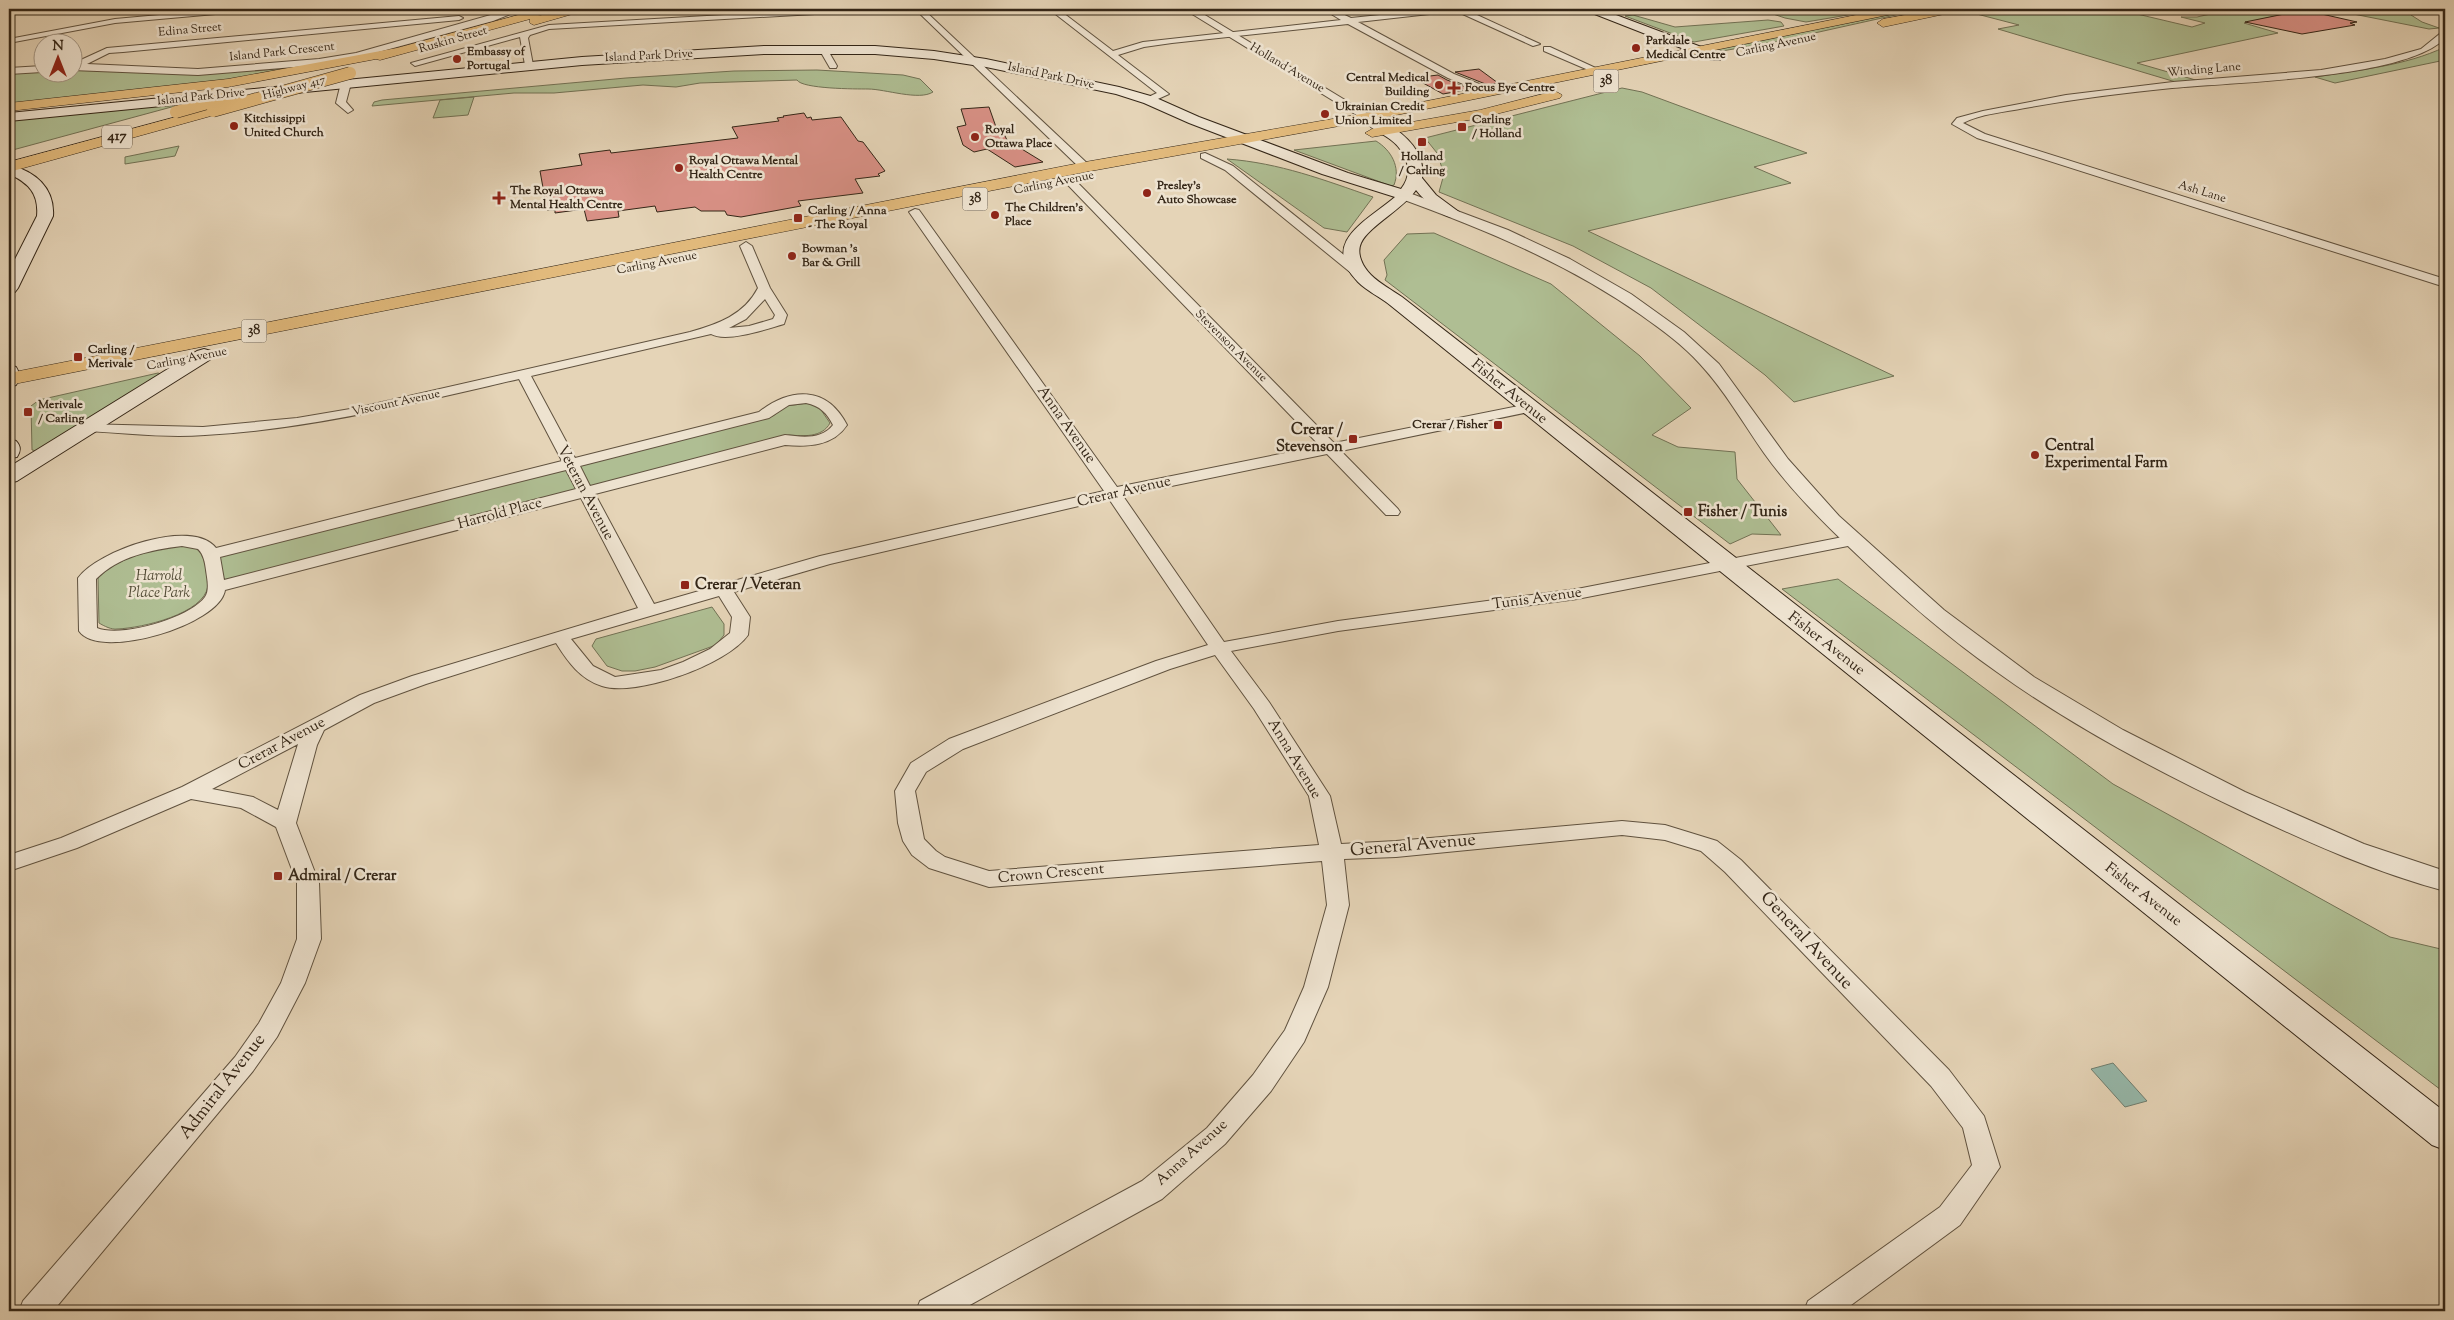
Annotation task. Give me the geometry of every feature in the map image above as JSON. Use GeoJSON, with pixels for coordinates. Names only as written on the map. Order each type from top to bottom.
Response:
{"type":"FeatureCollection","features":[{"type":"Feature","properties":{"kind":"main road","name":"417"},"geometry":{"type":"LineString","coordinates":[[12,164],[176,112],[552,9]]}},
{"type":"Feature","properties":{"kind":"main road","name":"Highway 417"},"geometry":{"type":"LineString","coordinates":[[12,164],[213,111],[348,78],[579,9]]}},
{"type":"Feature","properties":{"kind":"main road"},"geometry":{"type":"LineString","coordinates":[[1591,9],[1716,58]]}},
{"type":"Feature","properties":{"kind":"main road","name":"Carling Avenue"},"geometry":{"type":"LineString","coordinates":[[9,380],[937,202],[1205,156],[1367,117],[1489,91],[1902,9]]}},
{"type":"Feature","properties":{"kind":"main road","name":"Carling Avenue"},"geometry":{"type":"LineString","coordinates":[[1580,87],[1954,9]]}},
{"type":"Feature","properties":{"kind":"main road","name":"Island Park Drive"},"geometry":{"type":"LineString","coordinates":[[9,115],[348,78],[681,54],[822,49],[912,52],[976,61],[1087,83],[1149,100],[1194,120],[1203,127],[1404,195]]}},
{"type":"Feature","properties":{"kind":"main road"},"geometry":{"type":"LineString","coordinates":[[9,107],[228,83],[396,51]]}},
{"type":"Feature","properties":{"kind":"main road"},"geometry":{"type":"LineString","coordinates":[[1388,131],[1389,127],[1396,124],[1486,104],[1596,70]]}},
{"type":"Feature","properties":{"kind":"main road"},"geometry":{"type":"LineString","coordinates":[[1357,135],[1480,114],[1564,92]]}},
{"type":"Feature","properties":{"kind":"main road"},"geometry":{"type":"LineString","coordinates":[[1256,144],[1346,127],[1367,117]]}},
{"type":"Feature","properties":{"kind":"main road","name":"Holland Avenue"},"geometry":{"type":"LineString","coordinates":[[1367,117],[1403,143],[1412,154],[1417,169],[1415,179]]}},
{"type":"Feature","properties":{"kind":"main road","name":"Carling Avenue"},"geometry":{"type":"LineString","coordinates":[[9,395],[915,212],[937,202],[1085,167],[1256,144],[1323,140]]}},
{"type":"Feature","properties":{"kind":"main road"},"geometry":{"type":"LineString","coordinates":[[9,288],[44,216],[46,204],[46,197],[37,186],[12,164]]}},
{"type":"Feature","properties":{"kind":"main road"},"geometry":{"type":"LineString","coordinates":[[1365,278],[1353,262],[1351,249],[1357,235],[1378,220],[1404,195],[1415,179],[1431,198],[1451,212]]}},
{"type":"Feature","properties":{"kind":"main road"},"geometry":{"type":"LineString","coordinates":[[1378,220],[1366,249],[1366,258],[1374,275],[1395,300]]}},
{"type":"Feature","properties":{"kind":"main road","name":"Fisher Avenue"},"geometry":{"type":"LineString","coordinates":[[1365,278],[2445,1134]]}},
{"type":"Feature","properties":{"kind":"main road"},"geometry":{"type":"LineString","coordinates":[[9,476],[204,355]]}},
{"type":"Feature","properties":{"kind":"main road"},"geometry":{"type":"LineString","coordinates":[[9,371],[9,380]]}},
{"type":"Feature","properties":{"kind":"main road"},"geometry":{"type":"LineString","coordinates":[[9,445],[9,452]]}},
{"type":"Feature","properties":{"kind":"street"},"geometry":{"type":"LineString","coordinates":[[9,41],[31,35],[133,19],[249,9]]}},
{"type":"Feature","properties":{"kind":"street","name":"Island Park Crescent"},"geometry":{"type":"LineString","coordinates":[[82,67],[198,72],[319,62],[357,55],[490,19],[519,9]]}},
{"type":"Feature","properties":{"kind":"street","name":"Ruskin Street"},"geometry":{"type":"LineString","coordinates":[[415,64],[549,27],[793,11],[868,9]]}},
{"type":"Feature","properties":{"kind":"street"},"geometry":{"type":"LineString","coordinates":[[919,9],[976,61],[1085,167]]}},
{"type":"Feature","properties":{"kind":"street"},"geometry":{"type":"LineString","coordinates":[[1053,9],[1164,94],[1149,100]]}},
{"type":"Feature","properties":{"kind":"street","name":"Holland Avenue"},"geometry":{"type":"LineString","coordinates":[[1190,9],[1367,117]]}},
{"type":"Feature","properties":{"kind":"street"},"geometry":{"type":"LineString","coordinates":[[1326,9],[1449,74],[1489,91]]}},
{"type":"Feature","properties":{"kind":"street"},"geometry":{"type":"LineString","coordinates":[[1112,54],[1142,45],[1457,9],[1536,44]]}},
{"type":"Feature","properties":{"kind":"street","name":"Edina Street"},"geometry":{"type":"LineString","coordinates":[[82,63],[107,51],[123,48],[468,17],[490,19]]}},
{"type":"Feature","properties":{"kind":"street"},"geometry":{"type":"LineString","coordinates":[[9,31],[31,35]]}},
{"type":"Feature","properties":{"kind":"street"},"geometry":{"type":"LineString","coordinates":[[527,32],[524,38],[529,65]]}},
{"type":"Feature","properties":{"kind":"street","name":"Winding Lane"},"geometry":{"type":"LineString","coordinates":[[1960,120],[1998,110],[2076,97],[2173,85],[2312,74],[2391,61],[2432,47],[2445,34]]}},
{"type":"Feature","properties":{"kind":"street"},"geometry":{"type":"LineString","coordinates":[[822,49],[833,66]]}},
{"type":"Feature","properties":{"kind":"street"},"geometry":{"type":"LineString","coordinates":[[1547,49],[1596,70]]}},
{"type":"Feature","properties":{"kind":"street"},"geometry":{"type":"LineString","coordinates":[[9,71],[32,70]]}},
{"type":"Feature","properties":{"kind":"street"},"geometry":{"type":"LineString","coordinates":[[348,78],[341,103],[348,110]]}},
{"type":"Feature","properties":{"kind":"street","name":"Ash Lane"},"geometry":{"type":"LineString","coordinates":[[1960,120],[1958,126],[1981,136],[2445,283]]}},
{"type":"Feature","properties":{"kind":"street","name":"Fisher Avenue"},"geometry":{"type":"LineString","coordinates":[[1205,156],[1229,168],[1365,278]]}},
{"type":"Feature","properties":{"kind":"street","name":"Stevenson Avenue"},"geometry":{"type":"LineString","coordinates":[[1069,180],[1332,448],[1392,512]]}},
{"type":"Feature","properties":{"kind":"street"},"geometry":{"type":"LineString","coordinates":[[1404,195],[1509,234],[1568,262],[1634,302],[1674,332],[1712,367],[1774,454],[1804,491],[1853,540],[1936,614],[2024,680],[2119,739],[2206,785],[2350,850],[2445,881]]}},
{"type":"Feature","properties":{"kind":"street","name":"Anna Avenue"},"geometry":{"type":"LineString","coordinates":[[915,212],[1113,493],[1219,648],[1262,706],[1319,796],[1332,852],[1338,905],[1316,988],[1295,1035],[1262,1083],[1216,1136],[1152,1190],[932,1311]]}},
{"type":"Feature","properties":{"kind":"street","name":"Viscount Avenue"},"geometry":{"type":"LineString","coordinates":[[700,333],[750,330],[779,321],[781,315],[764,288],[746,246]]}},
{"type":"Feature","properties":{"kind":"street","name":"Viscount Avenue"},"geometry":{"type":"LineString","coordinates":[[87,427],[176,431],[267,426],[356,412],[700,333],[728,324],[744,314],[756,303],[764,288]]}},
{"type":"Feature","properties":{"kind":"street","name":"Veteran Avenue"},"geometry":{"type":"LineString","coordinates":[[523,374],[584,492],[649,611]]}},
{"type":"Feature","properties":{"kind":"street","name":"Harrold Place"},"geometry":{"type":"LineString","coordinates":[[212,554],[764,415],[782,402],[812,398],[825,403],[840,425],[830,436],[820,439],[808,442],[785,440],[216,587]]}},
{"type":"Feature","properties":{"kind":"street","name":"Crerar Avenue"},"geometry":{"type":"LineString","coordinates":[[9,863],[69,843],[190,792],[367,699],[418,680],[560,636],[826,560],[1113,493],[1529,408]]}},
{"type":"Feature","properties":{"kind":"street"},"geometry":{"type":"LineString","coordinates":[[764,415],[785,440]]}},
{"type":"Feature","properties":{"kind":"street","name":"Tunis Avenue"},"geometry":{"type":"LineString","coordinates":[[1219,648],[1338,626],[1577,594],[1853,540]]}},
{"type":"Feature","properties":{"kind":"street"},"geometry":{"type":"LineString","coordinates":[[182,541],[200,543],[212,554],[216,587],[215,598],[206,607],[177,623],[118,637],[94,635],[88,631],[87,578],[105,561],[127,553],[182,541]]}},
{"type":"Feature","properties":{"kind":"street"},"geometry":{"type":"LineString","coordinates":[[560,636],[580,665],[594,675],[611,682],[654,678],[701,663],[724,650],[739,635],[741,617],[724,590]]}},
{"type":"Feature","properties":{"kind":"street","name":"Crown Crescent"},"geometry":{"type":"LineString","coordinates":[[1219,648],[1163,665],[956,744],[938,754],[918,768],[904,791],[913,840],[926,856],[944,866],[989,879],[1332,852]]}},
{"type":"Feature","properties":{"kind":"street"},"geometry":{"type":"LineString","coordinates":[[190,792],[246,802],[285,823],[307,744],[315,727]]}},
{"type":"Feature","properties":{"kind":"street","name":"Admiral Avenue"},"geometry":{"type":"LineString","coordinates":[[34,1311],[244,1064],[268,1030],[294,984],[309,940],[308,883],[285,823]]}},
{"type":"Feature","properties":{"kind":"street","name":"General Avenue"},"geometry":{"type":"LineString","coordinates":[[1332,852],[1396,849],[1622,828],[1665,832],[1709,846],[1739,871],[1808,945],[1940,1078],[1975,1124],[1986,1167],[1950,1216],[1819,1311]]}},
{"type":"Feature","properties":{"kind":"green space"},"geometry":{"type":"Polygon","coordinates":[[[1758,9],[1878,10],[1806,22],[1785,18],[1758,9]]]}},
{"type":"Feature","properties":{"kind":"green space"},"geometry":{"type":"Polygon","coordinates":[[[1985,9],[2116,9],[2192,27],[2205,23],[2181,17],[2197,17],[2233,9],[2308,9],[2244,23],[2278,33],[2137,63],[2199,81],[2179,83],[1998,29],[2019,25],[1969,12],[1985,9]]]}},
{"type":"Feature","properties":{"kind":"green space"},"geometry":{"type":"Polygon","coordinates":[[[2328,9],[2370,9],[2383,12],[2413,9],[2415,10],[2411,15],[2422,22],[2439,28],[2429,29],[2328,9]]]}},
{"type":"Feature","properties":{"kind":"green space"},"geometry":{"type":"Polygon","coordinates":[[[1900,14],[1774,42],[1722,51],[1717,49],[1900,14]]]}},
{"type":"Feature","properties":{"kind":"green space"},"geometry":{"type":"Polygon","coordinates":[[[1633,15],[1675,27],[1768,20],[1781,22],[1784,26],[1694,42],[1625,16],[1633,15]]]}},
{"type":"Feature","properties":{"kind":"green space"},"geometry":{"type":"Polygon","coordinates":[[[2445,47],[2445,60],[2335,83],[2315,77],[2398,63],[2445,47]]]}},
{"type":"Feature","properties":{"kind":"green space"},"geometry":{"type":"Polygon","coordinates":[[[333,59],[263,76],[9,106],[9,70],[32,69],[32,82],[82,82],[82,66],[181,71],[333,59]]]}},
{"type":"Feature","properties":{"kind":"green space"},"geometry":{"type":"Polygon","coordinates":[[[817,70],[903,75],[920,79],[933,92],[911,95],[875,89],[830,88],[809,85],[797,80],[700,83],[676,87],[643,85],[554,93],[514,93],[372,106],[374,102],[382,100],[626,78],[734,71],[817,70]]]}},
{"type":"Feature","properties":{"kind":"green space"},"geometry":{"type":"Polygon","coordinates":[[[1622,88],[1642,92],[1807,153],[1754,167],[1791,183],[1588,231],[1894,376],[1794,402],[1765,375],[1651,288],[1573,246],[1439,192],[1444,174],[1437,153],[1425,138],[1622,88]]]}},
{"type":"Feature","properties":{"kind":"green space"},"geometry":{"type":"Polygon","coordinates":[[[474,97],[468,115],[433,118],[440,100],[474,97]]]}},
{"type":"Feature","properties":{"kind":"green space"},"geometry":{"type":"Polygon","coordinates":[[[190,102],[9,151],[9,119],[190,102]]]}},
{"type":"Feature","properties":{"kind":"green space"},"geometry":{"type":"Polygon","coordinates":[[[1376,141],[1386,149],[1393,160],[1396,172],[1394,185],[1391,186],[1294,150],[1376,141]]]}},
{"type":"Feature","properties":{"kind":"green space"},"geometry":{"type":"Polygon","coordinates":[[[179,146],[175,156],[125,164],[125,157],[179,146]]]}},
{"type":"Feature","properties":{"kind":"green space"},"geometry":{"type":"Polygon","coordinates":[[[1227,159],[1284,168],[1373,197],[1347,232],[1324,228],[1227,159]]]}},
{"type":"Feature","properties":{"kind":"green space"},"geometry":{"type":"Polygon","coordinates":[[[1434,233],[1551,284],[1640,356],[1691,408],[1652,435],[1678,447],[1735,452],[1737,479],[1781,535],[1752,534],[1730,544],[1385,280],[1387,275],[1384,260],[1407,234],[1434,233]]]}},
{"type":"Feature","properties":{"kind":"green space"},"geometry":{"type":"Polygon","coordinates":[[[158,373],[161,374],[37,451],[32,450],[31,406],[39,400],[158,373]]]}},
{"type":"Feature","properties":{"kind":"green space","name":"Harrold Place Park"},"geometry":{"type":"Polygon","coordinates":[[[809,403],[819,407],[830,423],[827,428],[817,434],[806,436],[789,435],[208,586],[204,596],[184,612],[141,626],[115,629],[108,628],[99,623],[98,578],[116,564],[142,553],[183,545],[195,548],[205,558],[773,416],[786,406],[809,403]]]}},
{"type":"Feature","properties":{"kind":"green space"},"geometry":{"type":"Polygon","coordinates":[[[1838,579],[2113,784],[2390,937],[2445,950],[2445,1093],[1782,589],[1838,579]]]}},
{"type":"Feature","properties":{"kind":"green space"},"geometry":{"type":"Polygon","coordinates":[[[712,607],[724,624],[724,635],[716,645],[655,667],[635,671],[622,671],[607,666],[592,646],[596,639],[712,607]]]}},
{"type":"Feature","properties":{"kind":"shaded area"},"geometry":{"type":"Polygon","coordinates":[[[2113,1063],[2147,1101],[2125,1107],[2091,1069],[2113,1063]]]}},
{"type":"Feature","properties":{"kind":"building"},"geometry":{"type":"Polygon","coordinates":[[[2304,10],[2357,22],[2350,23],[2355,25],[2302,34],[2245,22],[2304,10]]]}},
{"type":"Feature","properties":{"kind":"building"},"geometry":{"type":"Polygon","coordinates":[[[1479,69],[1498,83],[1488,85],[1455,72],[1479,69]]]}},
{"type":"Feature","properties":{"kind":"building","name":"Central Medical Building"},"geometry":{"type":"Polygon","coordinates":[[[1438,75],[1471,89],[1443,94],[1414,78],[1438,75]]]}},
{"type":"Feature","properties":{"kind":"building","name":"Royal Ottawa Place"},"geometry":{"type":"Polygon","coordinates":[[[989,107],[996,127],[1000,126],[1007,140],[1043,162],[1015,167],[987,149],[974,152],[963,145],[957,127],[966,125],[961,109],[989,107]]]}},
{"type":"Feature","properties":{"kind":"building","name":"Royal Ottawa Mental Health Centre"},"geometry":{"type":"Polygon","coordinates":[[[804,113],[807,118],[811,117],[812,120],[841,117],[858,141],[863,142],[885,171],[878,174],[880,176],[855,179],[863,193],[798,201],[801,206],[741,217],[727,215],[725,211],[701,211],[695,207],[657,212],[655,206],[618,211],[619,217],[587,221],[584,209],[555,213],[555,210],[547,210],[540,171],[582,165],[579,154],[610,150],[611,153],[738,138],[732,127],[779,121],[777,118],[804,113]]]}},
{"type":"Feature","properties":{"kind":"place","name":"Parkdale Medical Centre"},"geometry":{"type":"Point","coordinates":[1636,48]}},
{"type":"Feature","properties":{"kind":"place","name":"Embassy of Portugal"},"geometry":{"type":"Point","coordinates":[457,59]}},
{"type":"Feature","properties":{"kind":"place","name":"Central Medical Building"},"geometry":{"type":"Point","coordinates":[1439,85]}},
{"type":"Feature","properties":{"kind":"place","name":"Focus Eye Centre"},"geometry":{"type":"Point","coordinates":[1454,88]}},
{"type":"Feature","properties":{"kind":"place","name":"Ukrainian Credit Union Limited"},"geometry":{"type":"Point","coordinates":[1325,114]}},
{"type":"Feature","properties":{"kind":"place","name":"Kitchissippi United Church"},"geometry":{"type":"Point","coordinates":[234,126]}},
{"type":"Feature","properties":{"kind":"place","name":"Carling / Holland"},"geometry":{"type":"Point","coordinates":[1462,127]}},
{"type":"Feature","properties":{"kind":"place","name":"Royal Ottawa Place"},"geometry":{"type":"Point","coordinates":[975,137]}},
{"type":"Feature","properties":{"kind":"place","name":"Holland / Carling"},"geometry":{"type":"Point","coordinates":[1422,142]}},
{"type":"Feature","properties":{"kind":"place","name":"Royal Ottawa Mental Health Centre"},"geometry":{"type":"Point","coordinates":[679,168]}},
{"type":"Feature","properties":{"kind":"place","name":"Presley's Auto Showcase"},"geometry":{"type":"Point","coordinates":[1147,193]}},
{"type":"Feature","properties":{"kind":"place","name":"The Royal Ottawa Mental Health Centre"},"geometry":{"type":"Point","coordinates":[499,198]}},
{"type":"Feature","properties":{"kind":"place","name":"The Children's Place"},"geometry":{"type":"Point","coordinates":[995,215]}},
{"type":"Feature","properties":{"kind":"place","name":"Carling / Anna - The Royal"},"geometry":{"type":"Point","coordinates":[798,218]}},
{"type":"Feature","properties":{"kind":"place","name":"Bowman 's Bar & Grill"},"geometry":{"type":"Point","coordinates":[792,256]}},
{"type":"Feature","properties":{"kind":"place","name":"Carling / Merivale"},"geometry":{"type":"Point","coordinates":[78,357]}},
{"type":"Feature","properties":{"kind":"place","name":"Merivale / Carling"},"geometry":{"type":"Point","coordinates":[28,412]}},
{"type":"Feature","properties":{"kind":"place","name":"Crerar / Fisher"},"geometry":{"type":"Point","coordinates":[1498,425]}},
{"type":"Feature","properties":{"kind":"place","name":"Crerar / Stevenson"},"geometry":{"type":"Point","coordinates":[1353,439]}},
{"type":"Feature","properties":{"kind":"place","name":"Central Experimental Farm"},"geometry":{"type":"Point","coordinates":[2035,455]}},
{"type":"Feature","properties":{"kind":"place","name":"Fisher / Tunis"},"geometry":{"type":"Point","coordinates":[1688,512]}},
{"type":"Feature","properties":{"kind":"place","name":"Crerar / Veteran"},"geometry":{"type":"Point","coordinates":[685,585]}},
{"type":"Feature","properties":{"kind":"place","name":"Admiral / Crerar"},"geometry":{"type":"Point","coordinates":[278,876]}}]}
